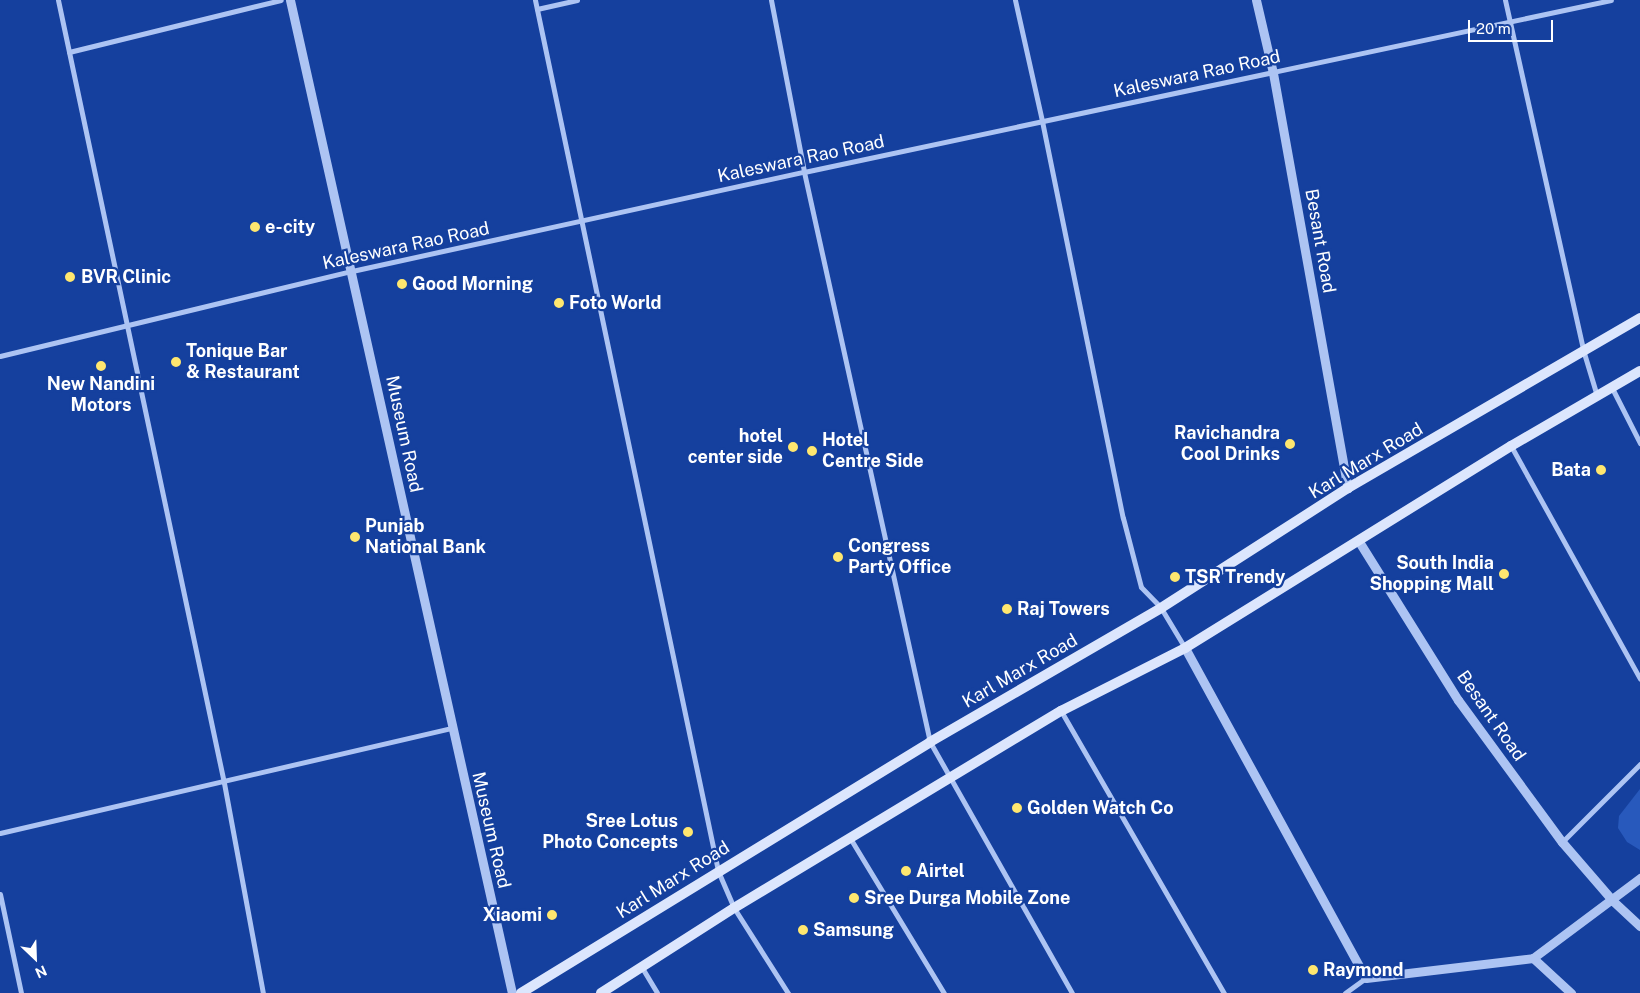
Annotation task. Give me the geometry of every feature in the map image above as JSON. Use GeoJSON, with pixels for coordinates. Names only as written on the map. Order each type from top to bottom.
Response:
{"type":"FeatureCollection","features":[{"type":"Feature","properties":{"kind":"main road","name":"Karl Marx Road"},"geometry":{"type":"LineString","coordinates":[[521,993],[930,742],[1161,608],[1348,488],[1584,353],[1640,318]]}},
{"type":"Feature","properties":{"kind":"main road"},"geometry":{"type":"LineString","coordinates":[[601,993],[734,908],[949,778],[1062,711],[1185,648],[1511,446],[1640,371]]}},
{"type":"Feature","properties":{"kind":"street"},"geometry":{"type":"LineString","coordinates":[[58,0],[224,783],[263,993]]}},
{"type":"Feature","properties":{"kind":"street"},"geometry":{"type":"LineString","coordinates":[[69,52],[281,0]]}},
{"type":"Feature","properties":{"kind":"street","name":"Museum Road"},"geometry":{"type":"LineString","coordinates":[[290,0],[512,993]]}},
{"type":"Feature","properties":{"kind":"street"},"geometry":{"type":"LineString","coordinates":[[535,0],[718,871],[734,908],[788,993]]}},
{"type":"Feature","properties":{"kind":"street"},"geometry":{"type":"LineString","coordinates":[[537,8],[578,0]]}},
{"type":"Feature","properties":{"kind":"street"},"geometry":{"type":"LineString","coordinates":[[771,0],[804,172],[930,742],[1072,993]]}},
{"type":"Feature","properties":{"kind":"street"},"geometry":{"type":"LineString","coordinates":[[1015,0],[1042,121],[1123,518],[1141,587],[1161,608],[1185,648],[1366,978]]}},
{"type":"Feature","properties":{"kind":"street","name":"Besant Road"},"geometry":{"type":"LineString","coordinates":[[1256,0],[1273,72],[1348,488]]}},
{"type":"Feature","properties":{"kind":"street"},"geometry":{"type":"LineString","coordinates":[[1506,0],[1584,353],[1597,396]]}},
{"type":"Feature","properties":{"kind":"street","name":"Kaleswara Rao Road"},"geometry":{"type":"LineString","coordinates":[[0,356],[352,271],[583,222],[804,172],[1611,0]]}},
{"type":"Feature","properties":{"kind":"street"},"geometry":{"type":"LineString","coordinates":[[1611,387],[1640,443]]}},
{"type":"Feature","properties":{"kind":"street"},"geometry":{"type":"LineString","coordinates":[[1511,446],[1640,679]]}},
{"type":"Feature","properties":{"kind":"street","name":"Besant Road"},"geometry":{"type":"LineString","coordinates":[[1358,540],[1458,700],[1562,842],[1613,900],[1640,926]]}},
{"type":"Feature","properties":{"kind":"street"},"geometry":{"type":"LineString","coordinates":[[1062,711],[1224,993]]}},
{"type":"Feature","properties":{"kind":"street"},"geometry":{"type":"LineString","coordinates":[[0,833],[224,783],[452,728]]}},
{"type":"Feature","properties":{"kind":"street"},"geometry":{"type":"LineString","coordinates":[[1562,842],[1640,764]]}},
{"type":"Feature","properties":{"kind":"street"},"geometry":{"type":"LineString","coordinates":[[850,838],[944,993]]}},
{"type":"Feature","properties":{"kind":"street"},"geometry":{"type":"LineString","coordinates":[[1346,993],[1366,978],[1533,958],[1640,878]]}},
{"type":"Feature","properties":{"kind":"street"},"geometry":{"type":"LineString","coordinates":[[0,894],[21,993]]}},
{"type":"Feature","properties":{"kind":"street"},"geometry":{"type":"LineString","coordinates":[[1533,958],[1571,993]]}},
{"type":"Feature","properties":{"kind":"street"},"geometry":{"type":"LineString","coordinates":[[641,966],[657,993]]}},
{"type":"Feature","properties":{"kind":"shaded area"},"geometry":{"type":"Polygon","coordinates":[[[1640,789],[1640,850],[1627,842],[1618,828],[1619,816],[1640,789]]]}},
{"type":"Feature","properties":{"kind":"place","name":"e-city"},"geometry":{"type":"Point","coordinates":[255,227]}},
{"type":"Feature","properties":{"kind":"place","name":"BVR Clinic"},"geometry":{"type":"Point","coordinates":[70,277]}},
{"type":"Feature","properties":{"kind":"place","name":"Good Morning"},"geometry":{"type":"Point","coordinates":[402,284]}},
{"type":"Feature","properties":{"kind":"place","name":"Foto World"},"geometry":{"type":"Point","coordinates":[559,303]}},
{"type":"Feature","properties":{"kind":"place","name":"Tonique Bar & Restaurant"},"geometry":{"type":"Point","coordinates":[176,362]}},
{"type":"Feature","properties":{"kind":"place","name":"New Nandini Motors"},"geometry":{"type":"Point","coordinates":[101,366]}},
{"type":"Feature","properties":{"kind":"place","name":"Ravichandra Cool Drinks"},"geometry":{"type":"Point","coordinates":[1290,444]}},
{"type":"Feature","properties":{"kind":"place","name":"hotel center side"},"geometry":{"type":"Point","coordinates":[793,447]}},
{"type":"Feature","properties":{"kind":"place","name":"Hotel Centre Side"},"geometry":{"type":"Point","coordinates":[812,451]}},
{"type":"Feature","properties":{"kind":"place","name":"Bata"},"geometry":{"type":"Point","coordinates":[1601,470]}},
{"type":"Feature","properties":{"kind":"place","name":"Punjab National Bank"},"geometry":{"type":"Point","coordinates":[355,537]}},
{"type":"Feature","properties":{"kind":"place","name":"Congress Party Office"},"geometry":{"type":"Point","coordinates":[838,557]}},
{"type":"Feature","properties":{"kind":"place","name":"South India Shopping Mall"},"geometry":{"type":"Point","coordinates":[1504,574]}},
{"type":"Feature","properties":{"kind":"place","name":"TSR Trendy"},"geometry":{"type":"Point","coordinates":[1175,577]}},
{"type":"Feature","properties":{"kind":"place","name":"Raj Towers"},"geometry":{"type":"Point","coordinates":[1007,609]}},
{"type":"Feature","properties":{"kind":"place","name":"Golden Watch Co"},"geometry":{"type":"Point","coordinates":[1017,808]}},
{"type":"Feature","properties":{"kind":"place","name":"Sree Lotus Photo Concepts"},"geometry":{"type":"Point","coordinates":[688,832]}},
{"type":"Feature","properties":{"kind":"place","name":"Airtel"},"geometry":{"type":"Point","coordinates":[906,871]}},
{"type":"Feature","properties":{"kind":"place","name":"Sree Durga Mobile Zone"},"geometry":{"type":"Point","coordinates":[854,898]}},
{"type":"Feature","properties":{"kind":"place","name":"Xiaomi"},"geometry":{"type":"Point","coordinates":[552,915]}},
{"type":"Feature","properties":{"kind":"place","name":"Samsung"},"geometry":{"type":"Point","coordinates":[803,930]}},
{"type":"Feature","properties":{"kind":"place","name":"Raymond"},"geometry":{"type":"Point","coordinates":[1313,970]}}]}
